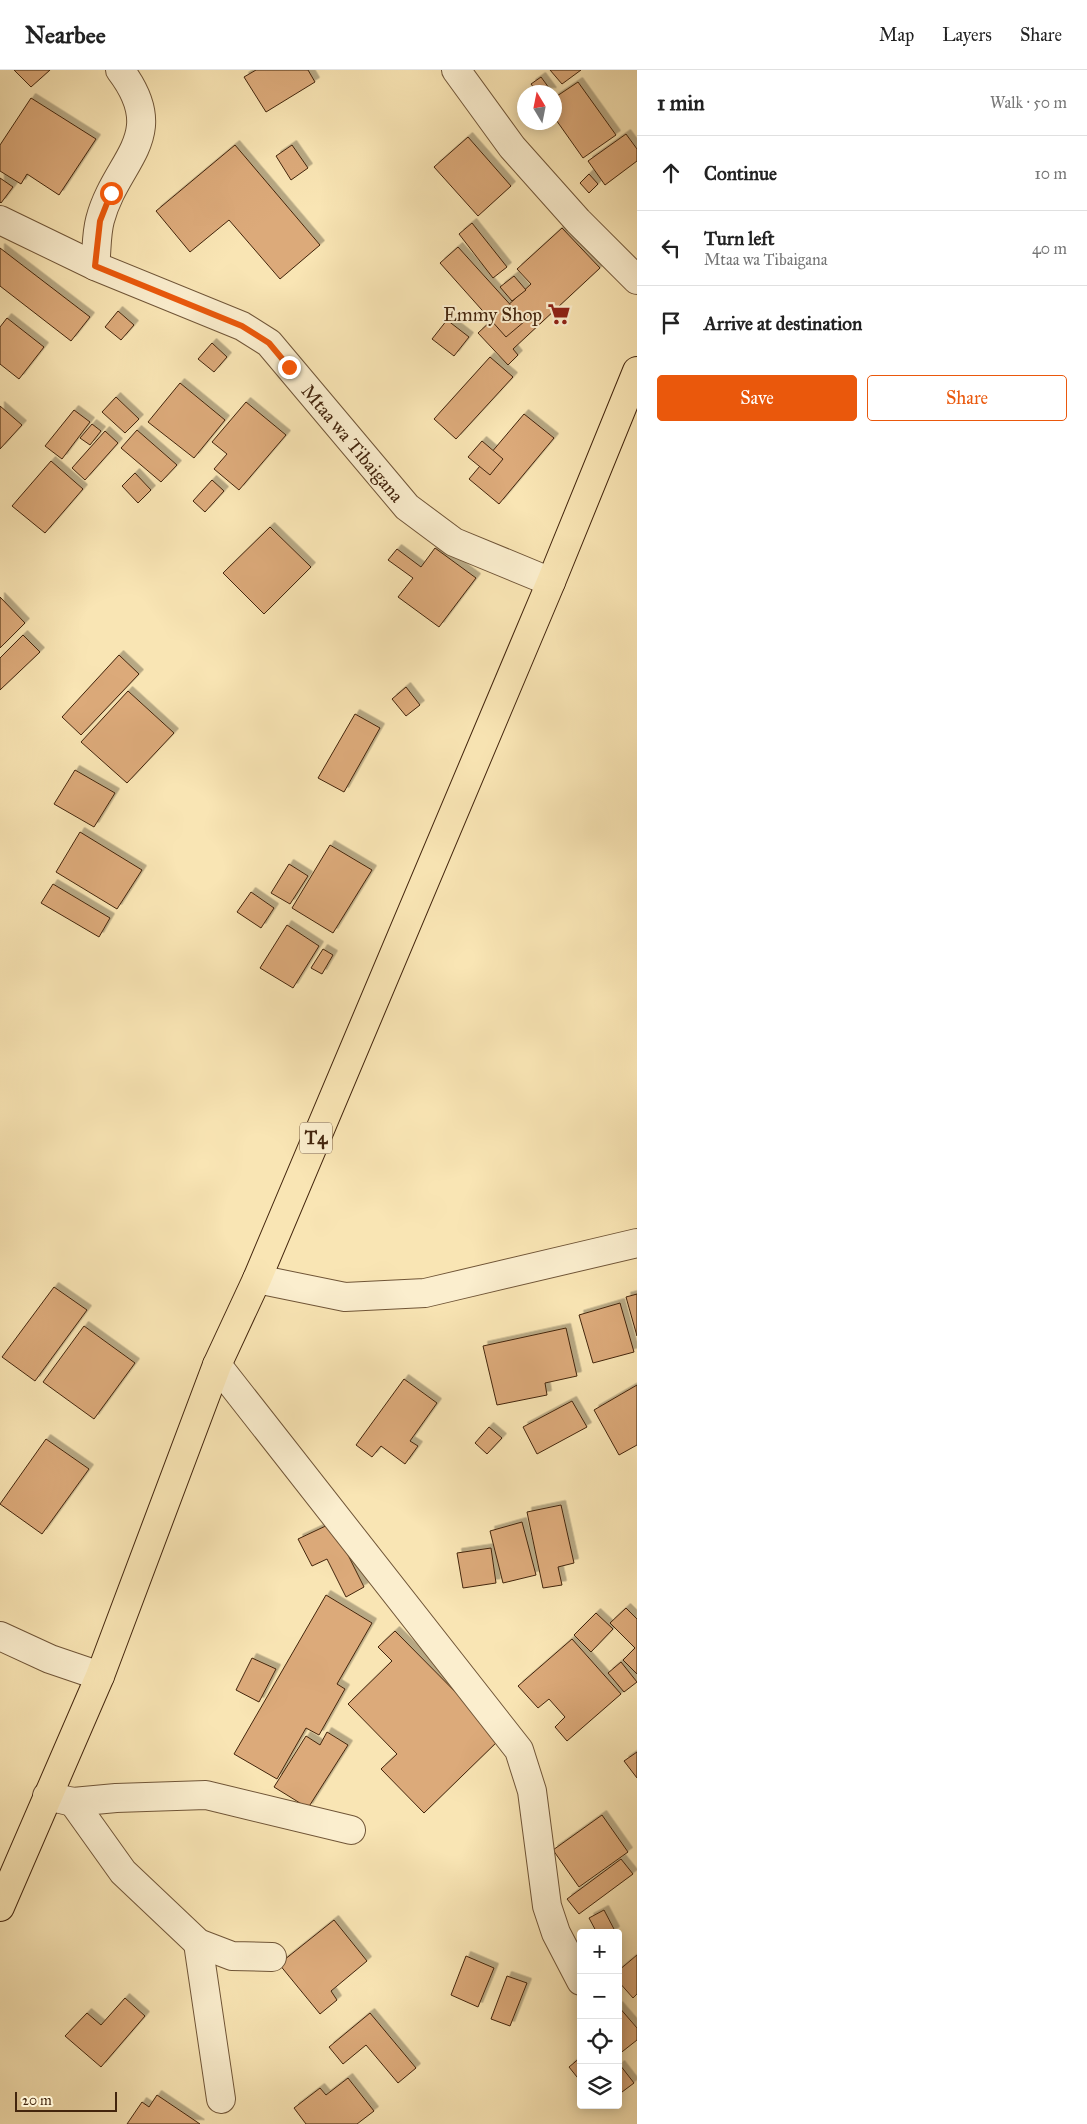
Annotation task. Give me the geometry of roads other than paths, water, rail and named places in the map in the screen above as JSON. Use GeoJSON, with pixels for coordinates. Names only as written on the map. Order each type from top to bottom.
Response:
{"type":"FeatureCollection","features":[{"type":"Feature","properties":{"kind":"highway","name":"T4"},"geometry":{"type":"LineString","coordinates":[[0,1907],[100,1676],[217,1365],[257,1279],[551,582],[637,371]]}},
{"type":"Feature","properties":{"kind":"street"},"geometry":{"type":"LineString","coordinates":[[95,266],[100,221],[111,193],[141,136],[142,117],[135,96],[120,70]]}},
{"type":"Feature","properties":{"kind":"street"},"geometry":{"type":"LineString","coordinates":[[456,70],[512,147],[578,221],[637,280]]}},
{"type":"Feature","properties":{"kind":"street","name":"Mtaa wa Tibaigana"},"geometry":{"type":"LineString","coordinates":[[0,220],[95,266],[242,326],[269,343],[407,507],[454,542],[551,582]]}},
{"type":"Feature","properties":{"kind":"street"},"geometry":{"type":"LineString","coordinates":[[257,1279],[346,1298],[425,1293],[637,1243]]}},
{"type":"Feature","properties":{"kind":"street"},"geometry":{"type":"LineString","coordinates":[[217,1365],[519,1750],[532,1791],[547,1906],[556,1933],[578,1974]]}},
{"type":"Feature","properties":{"kind":"street"},"geometry":{"type":"LineString","coordinates":[[0,1636],[50,1659],[100,1676]]}},
{"type":"Feature","properties":{"kind":"street"},"geometry":{"type":"LineString","coordinates":[[47,1796],[73,1802],[116,1798],[206,1795],[351,1830]]}},
{"type":"Feature","properties":{"kind":"street"},"geometry":{"type":"LineString","coordinates":[[73,1802],[123,1872],[198,1943],[232,1956],[272,1958]]}},
{"type":"Feature","properties":{"kind":"street"},"geometry":{"type":"LineString","coordinates":[[198,1943],[221,2099]]}},
{"type":"Feature","properties":{"kind":"place","name":"Emmy Shop"},"geometry":{"type":"Point","coordinates":[559,314]}}]}
